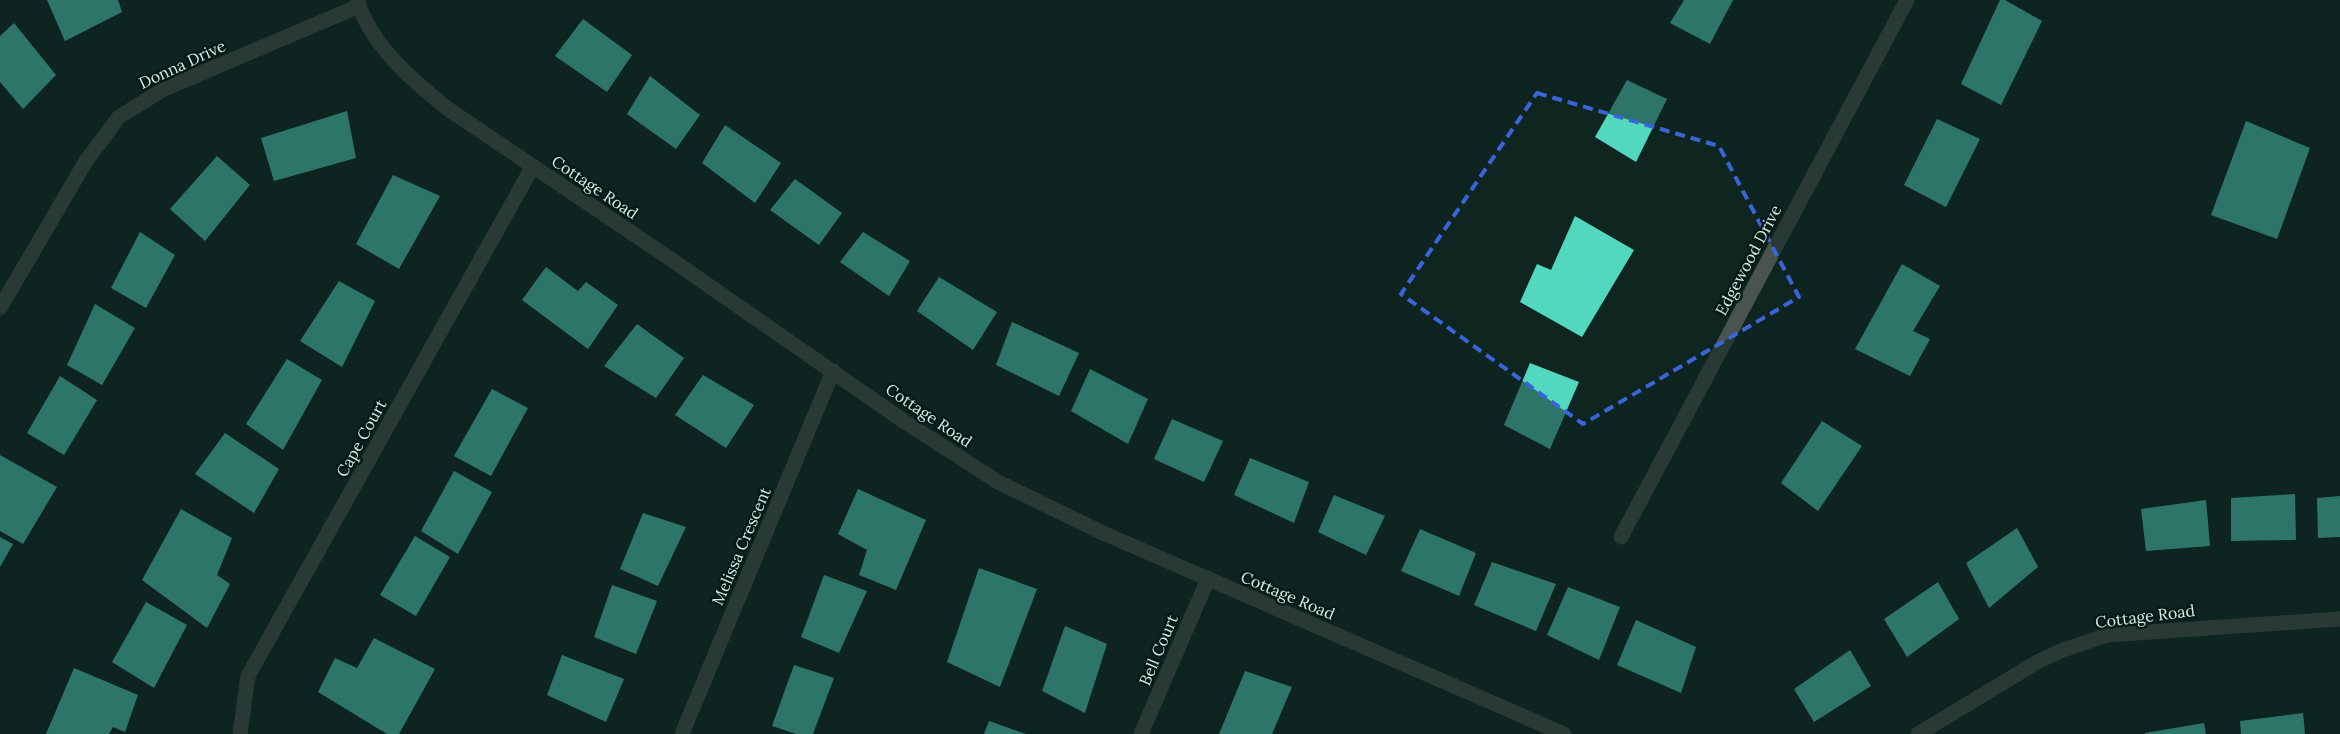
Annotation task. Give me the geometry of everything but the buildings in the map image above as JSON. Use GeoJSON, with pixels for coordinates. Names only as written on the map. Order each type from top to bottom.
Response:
{"type":"FeatureCollection","features":[{"type":"Feature","properties":{"kind":"street","name":"Edgewood Drive"},"geometry":{"type":"LineString","coordinates":[[1621,537],[1906,0]]}},
{"type":"Feature","properties":{"kind":"street","name":"Cottage Road"},"geometry":{"type":"LineString","coordinates":[[358,3],[377,39],[406,74],[448,109],[902,420],[998,482],[1103,533],[1564,734]]}},
{"type":"Feature","properties":{"kind":"street","name":"Donna Drive"},"geometry":{"type":"LineString","coordinates":[[0,308],[86,161],[119,117],[164,89],[358,3]]}},
{"type":"Feature","properties":{"kind":"street","name":"Cape Court"},"geometry":{"type":"LineString","coordinates":[[240,734],[248,676],[533,166]]}},
{"type":"Feature","properties":{"kind":"street","name":"Melissa Crescent"},"geometry":{"type":"LineString","coordinates":[[682,734],[833,371]]}},
{"type":"Feature","properties":{"kind":"street","name":"Bell Court"},"geometry":{"type":"LineString","coordinates":[[1141,734],[1208,579]]}},
{"type":"Feature","properties":{"kind":"street","name":"Cottage Road"},"geometry":{"type":"LineString","coordinates":[[1918,734],[2039,661],[2062,650],[2107,635],[2340,619]]}},
{"type":"Feature","properties":{"kind":"highlighted area"},"geometry":{"type":"Polygon","coordinates":[[[1537,93],[1719,146],[1799,297],[1583,424],[1401,294],[1537,93]]]}}]}
